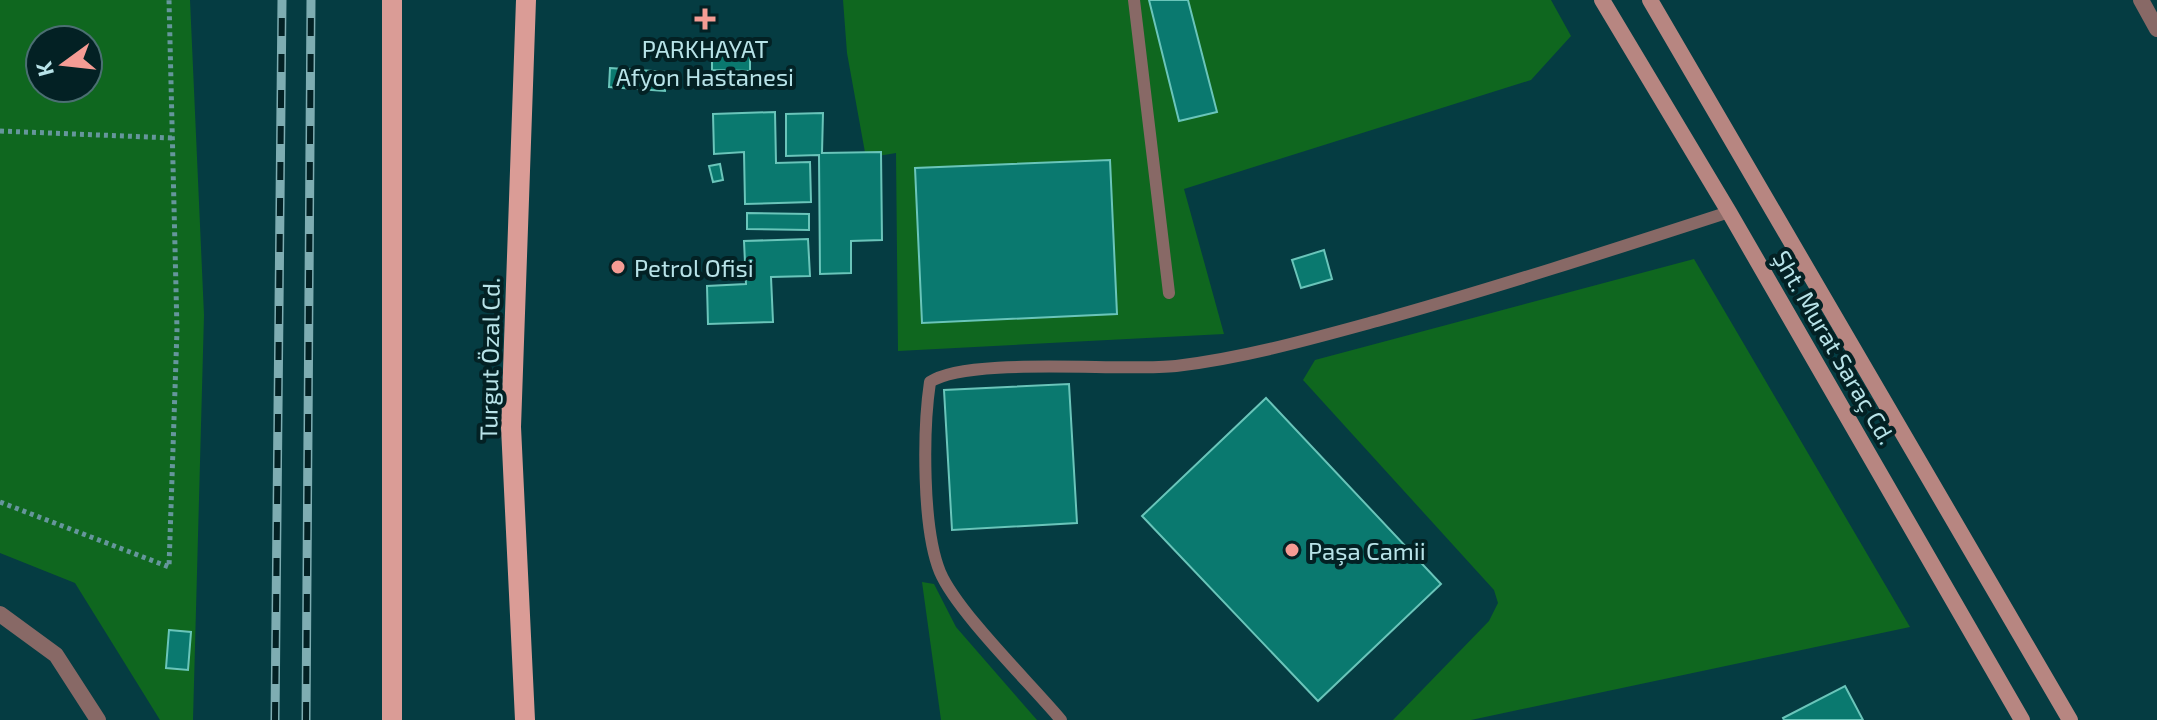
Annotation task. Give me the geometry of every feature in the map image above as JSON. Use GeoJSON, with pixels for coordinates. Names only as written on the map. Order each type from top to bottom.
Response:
{"type":"FeatureCollection","features":[{"type":"Feature","properties":{"kind":"main road"},"geometry":{"type":"LineString","coordinates":[[392,0],[392,720]]}},
{"type":"Feature","properties":{"kind":"main road","name":"Turgut Özal Cd."},"geometry":{"type":"LineString","coordinates":[[525,720],[511,427],[526,0]]}},
{"type":"Feature","properties":{"kind":"street","name":"Şht. Murat Saraç Cd."},"geometry":{"type":"LineString","coordinates":[[1602,0],[1729,212],[2022,720]]}},
{"type":"Feature","properties":{"kind":"street","name":"Şht. Murat Saraç Cd."},"geometry":{"type":"LineString","coordinates":[[1650,0],[2070,720]]}},
{"type":"Feature","properties":{"kind":"street"},"geometry":{"type":"LineString","coordinates":[[2141,0],[2157,29]]}},
{"type":"Feature","properties":{"kind":"street"},"geometry":{"type":"LineString","coordinates":[[0,614],[56,655],[98,720]]}},
{"type":"Feature","properties":{"kind":"lane"},"geometry":{"type":"LineString","coordinates":[[1134,0],[1169,293]]}},
{"type":"Feature","properties":{"kind":"lane"},"geometry":{"type":"LineString","coordinates":[[1061,720],[968,611],[941,574],[930,537],[926,409],[930,382],[942,374],[982,369],[1174,366],[1282,347],[1497,288],[1729,212]]}},
{"type":"Feature","properties":{"kind":"path"},"geometry":{"type":"LineString","coordinates":[[0,502],[169,567],[177,330],[169,0]]}},
{"type":"Feature","properties":{"kind":"path"},"geometry":{"type":"LineString","coordinates":[[0,131],[173,138]]}},
{"type":"Feature","properties":{"kind":"green space"},"geometry":{"type":"Polygon","coordinates":[[[0,0],[190,0],[204,315],[193,720],[160,720],[75,583],[0,553],[0,0]]]}},
{"type":"Feature","properties":{"kind":"green space"},"geometry":{"type":"Polygon","coordinates":[[[843,0],[1551,0],[1571,36],[1531,80],[1184,189],[1224,334],[898,351],[896,153],[866,158],[847,53],[843,0]]]}},
{"type":"Feature","properties":{"kind":"green space"},"geometry":{"type":"Polygon","coordinates":[[[1694,259],[1910,627],[1471,720],[1393,720],[1489,621],[1498,603],[1494,590],[1303,380],[1315,360],[1694,259]]]}},
{"type":"Feature","properties":{"kind":"green space"},"geometry":{"type":"Polygon","coordinates":[[[922,582],[934,584],[956,627],[1037,720],[941,720],[922,582]]]}},
{"type":"Feature","properties":{"kind":"building"},"geometry":{"type":"Polygon","coordinates":[[[1149,0],[1188,0],[1217,112],[1179,121],[1149,0]]]}},
{"type":"Feature","properties":{"kind":"building"},"geometry":{"type":"Polygon","coordinates":[[[712,54],[750,55],[750,71],[712,70],[712,54]]]}},
{"type":"Feature","properties":{"kind":"building"},"geometry":{"type":"Polygon","coordinates":[[[610,68],[666,72],[665,91],[609,87],[610,68]]]}},
{"type":"Feature","properties":{"kind":"building"},"geometry":{"type":"Polygon","coordinates":[[[775,112],[776,163],[810,162],[811,202],[745,204],[744,152],[714,154],[713,114],[775,112]]]}},
{"type":"Feature","properties":{"kind":"building"},"geometry":{"type":"Polygon","coordinates":[[[823,113],[822,153],[881,152],[882,240],[851,241],[851,273],[820,274],[819,155],[786,156],[786,114],[823,113]]]}},
{"type":"Feature","properties":{"kind":"building"},"geometry":{"type":"Polygon","coordinates":[[[1110,160],[1117,314],[922,323],[915,168],[1110,160]]]}},
{"type":"Feature","properties":{"kind":"building"},"geometry":{"type":"Polygon","coordinates":[[[720,164],[723,180],[713,182],[709,166],[720,164]]]}},
{"type":"Feature","properties":{"kind":"building"},"geometry":{"type":"Polygon","coordinates":[[[747,213],[809,214],[809,230],[747,229],[747,213]]]}},
{"type":"Feature","properties":{"kind":"building"},"geometry":{"type":"Polygon","coordinates":[[[808,239],[810,276],[771,277],[773,322],[708,324],[707,286],[746,284],[744,241],[808,239]]]}},
{"type":"Feature","properties":{"kind":"building"},"geometry":{"type":"Polygon","coordinates":[[[1324,250],[1332,279],[1301,288],[1292,260],[1324,250]]]}},
{"type":"Feature","properties":{"kind":"building"},"geometry":{"type":"Polygon","coordinates":[[[1069,384],[1077,523],[952,530],[944,390],[1069,384]]]}},
{"type":"Feature","properties":{"kind":"building","name":"Paşa Camii"},"geometry":{"type":"Polygon","coordinates":[[[1266,398],[1441,584],[1318,701],[1142,516],[1266,398]]]}},
{"type":"Feature","properties":{"kind":"building"},"geometry":{"type":"Polygon","coordinates":[[[169,630],[191,632],[188,670],[166,668],[169,630]]]}},
{"type":"Feature","properties":{"kind":"building"},"geometry":{"type":"Polygon","coordinates":[[[1845,686],[1863,720],[1784,720],[1783,718],[1845,686]]]}},
{"type":"Feature","properties":{"kind":"railway"},"geometry":{"type":"LineString","coordinates":[[275,720],[282,0]]}},
{"type":"Feature","properties":{"kind":"railway"},"geometry":{"type":"LineString","coordinates":[[306,720],[311,0]]}},
{"type":"Feature","properties":{"kind":"place","name":"PARKHAYAT Afyon Hastanesi"},"geometry":{"type":"Point","coordinates":[705,19]}},
{"type":"Feature","properties":{"kind":"place","name":"Petrol Ofisi"},"geometry":{"type":"Point","coordinates":[618,267]}},
{"type":"Feature","properties":{"kind":"place","name":"Paşa Camii"},"geometry":{"type":"Point","coordinates":[1292,550]}}]}
